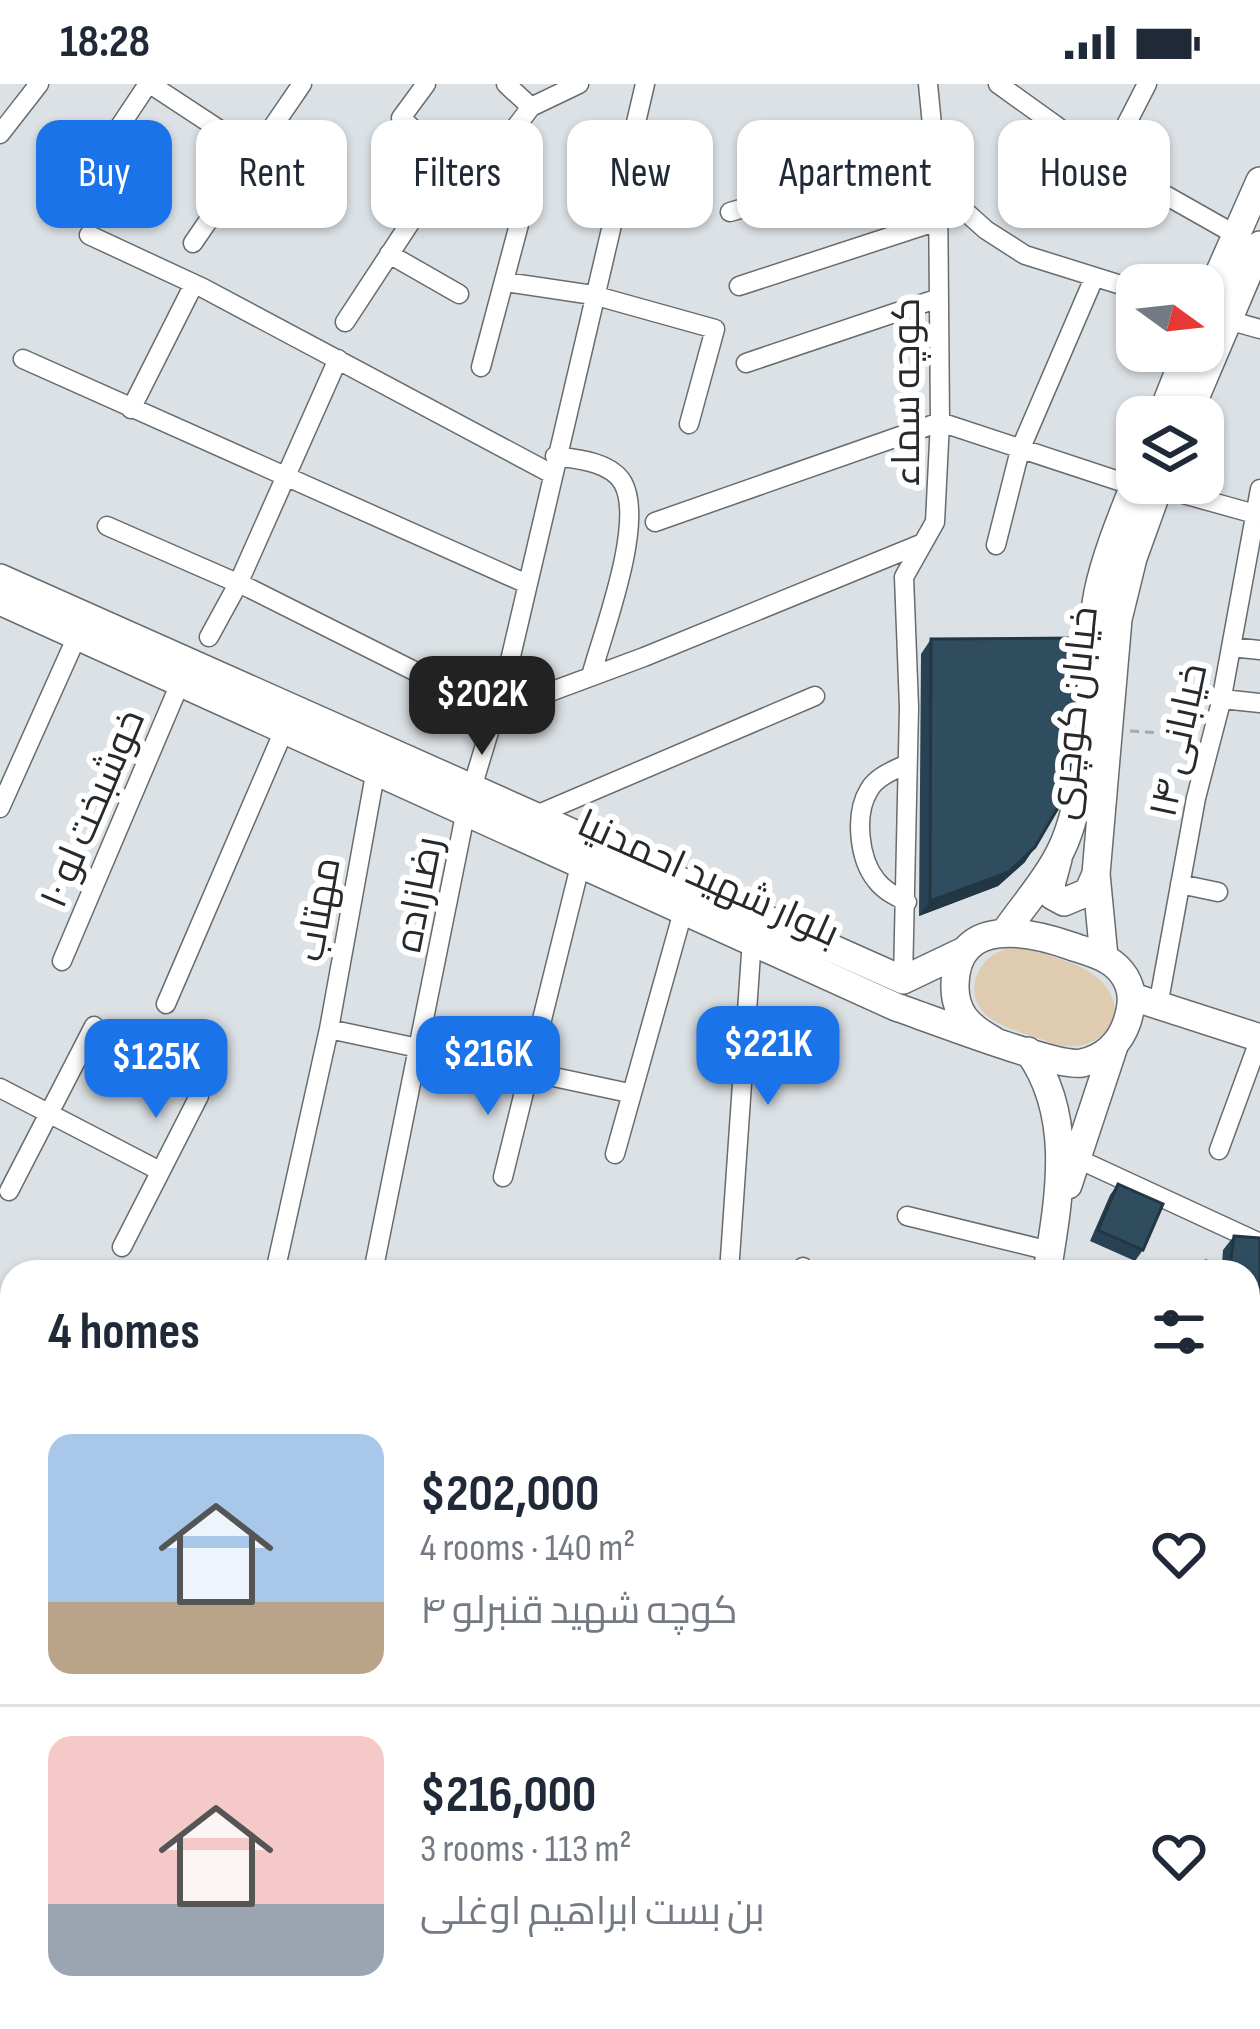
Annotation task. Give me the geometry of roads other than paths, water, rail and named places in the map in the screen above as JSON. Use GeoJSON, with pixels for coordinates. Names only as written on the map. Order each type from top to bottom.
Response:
{"type":"FeatureCollection","features":[{"type":"Feature","properties":{"kind":"main road"},"geometry":{"type":"LineString","coordinates":[[1224,295],[1248,240],[1260,181]]}},
{"type":"Feature","properties":{"kind":"main road","name":"خیابان کوچری"},"geometry":{"type":"LineString","coordinates":[[1004,932],[1059,855],[1081,768],[1099,589],[1138,504]]}},
{"type":"Feature","properties":{"kind":"main road","name":"خیابان کوچری"},"geometry":{"type":"LineString","coordinates":[[1104,957],[1096,874],[1118,619],[1143,504]]}},
{"type":"Feature","properties":{"kind":"main road","name":"بلوار شهید احمدنیا"},"geometry":{"type":"LineString","coordinates":[[0,578],[469,799],[581,862],[752,939],[900,993]]}},
{"type":"Feature","properties":{"kind":"main road","name":"بلوار شهید احمدنیا"},"geometry":{"type":"LineString","coordinates":[[0,601],[376,769],[534,816],[993,1040]]}},
{"type":"Feature","properties":{"kind":"main road"},"geometry":{"type":"LineString","coordinates":[[1059,855],[1052,885],[1054,896],[1064,902],[1088,892],[1096,874]]}},
{"type":"Feature","properties":{"kind":"main road"},"geometry":{"type":"LineString","coordinates":[[900,993],[966,950],[1004,932],[1033,932],[1104,957],[1145,1001],[1260,1038]]}},
{"type":"Feature","properties":{"kind":"main road"},"geometry":{"type":"LineString","coordinates":[[966,950],[955,972],[954,995],[963,1019],[993,1040],[1077,1064],[1099,1058],[1114,1046]]}},
{"type":"Feature","properties":{"kind":"main road"},"geometry":{"type":"LineString","coordinates":[[1050,1250],[1114,1046],[1145,1001]]}},
{"type":"Feature","properties":{"kind":"main road"},"geometry":{"type":"LineString","coordinates":[[1028,1051],[1052,1091],[1058,1119],[1050,1250]]}},
{"type":"Feature","properties":{"kind":"street"},"geometry":{"type":"LineString","coordinates":[[0,134],[39,84]]}},
{"type":"Feature","properties":{"kind":"street"},"geometry":{"type":"LineString","coordinates":[[125,120],[149,84],[204,120]]}},
{"type":"Feature","properties":{"kind":"street"},"geometry":{"type":"LineString","coordinates":[[277,120],[302,84]]}},
{"type":"Feature","properties":{"kind":"street"},"geometry":{"type":"LineString","coordinates":[[345,322],[450,162],[401,118],[426,84]]}},
{"type":"Feature","properties":{"kind":"street"},"geometry":{"type":"LineString","coordinates":[[506,84],[532,107]]}},
{"type":"Feature","properties":{"kind":"street"},"geometry":{"type":"LineString","coordinates":[[522,120],[532,107],[579,84]]}},
{"type":"Feature","properties":{"kind":"street","name":"رضازاده"},"geometry":{"type":"LineString","coordinates":[[376,1260],[469,799],[508,669],[645,84]]}},
{"type":"Feature","properties":{"kind":"street","name":"کوچه سماء"},"geometry":{"type":"LineString","coordinates":[[928,84],[932,120]]}},
{"type":"Feature","properties":{"kind":"street"},"geometry":{"type":"LineString","coordinates":[[1129,120],[1147,84]]}},
{"type":"Feature","properties":{"kind":"street"},"geometry":{"type":"LineString","coordinates":[[1011,88],[1053,120]]}},
{"type":"Feature","properties":{"kind":"street"},"geometry":{"type":"LineString","coordinates":[[1170,197],[1248,240]]}},
{"type":"Feature","properties":{"kind":"street"},"geometry":{"type":"LineString","coordinates":[[730,212],[737,210]]}},
{"type":"Feature","properties":{"kind":"street"},"geometry":{"type":"LineString","coordinates":[[974,219],[1025,255],[1116,284]]}},
{"type":"Feature","properties":{"kind":"street"},"geometry":{"type":"LineString","coordinates":[[193,243],[203,228]]}},
{"type":"Feature","properties":{"kind":"street"},"geometry":{"type":"LineString","coordinates":[[481,367],[518,228]]}},
{"type":"Feature","properties":{"kind":"street"},"geometry":{"type":"LineString","coordinates":[[739,286],[917,228]]}},
{"type":"Feature","properties":{"kind":"street","name":"کوچه سماء"},"geometry":{"type":"LineString","coordinates":[[900,993],[907,902],[904,577],[927,541],[938,503],[938,228]]}},
{"type":"Feature","properties":{"kind":"street"},"geometry":{"type":"LineString","coordinates":[[89,235],[554,465],[602,465],[622,479],[630,504],[626,541],[591,676]]}},
{"type":"Feature","properties":{"kind":"street"},"geometry":{"type":"LineString","coordinates":[[389,254],[459,293]]}},
{"type":"Feature","properties":{"kind":"street"},"geometry":{"type":"LineString","coordinates":[[996,545],[1020,450],[1094,278]]}},
{"type":"Feature","properties":{"kind":"street"},"geometry":{"type":"LineString","coordinates":[[505,282],[593,296],[715,329],[688,424]]}},
{"type":"Feature","properties":{"kind":"street"},"geometry":{"type":"LineString","coordinates":[[131,409],[194,284]]}},
{"type":"Feature","properties":{"kind":"street"},"geometry":{"type":"LineString","coordinates":[[746,362],[939,298]]}},
{"type":"Feature","properties":{"kind":"street"},"geometry":{"type":"LineString","coordinates":[[1224,318],[1260,329]]}},
{"type":"Feature","properties":{"kind":"street"},"geometry":{"type":"LineString","coordinates":[[23,359],[527,584]]}},
{"type":"Feature","properties":{"kind":"street"},"geometry":{"type":"LineString","coordinates":[[209,637],[238,584],[338,359]]}},
{"type":"Feature","properties":{"kind":"street"},"geometry":{"type":"LineString","coordinates":[[655,522],[940,422],[1116,476]]}},
{"type":"Feature","properties":{"kind":"street","name":"خیابانی ۱۴"},"geometry":{"type":"LineString","coordinates":[[1145,1001],[1180,884],[1222,699],[1260,489]]}},
{"type":"Feature","properties":{"kind":"street"},"geometry":{"type":"LineString","coordinates":[[1219,504],[1255,514]]}},
{"type":"Feature","properties":{"kind":"street"},"geometry":{"type":"LineString","coordinates":[[107,526],[238,584],[496,712],[927,541]]}},
{"type":"Feature","properties":{"kind":"street"},"geometry":{"type":"LineString","coordinates":[[0,808],[78,634]]}},
{"type":"Feature","properties":{"kind":"street"},"geometry":{"type":"LineString","coordinates":[[1231,647],[1260,650]]}},
{"type":"Feature","properties":{"kind":"street","name":"خوشبخت لو ۱۰"},"geometry":{"type":"LineString","coordinates":[[62,961],[181,681]]}},
{"type":"Feature","properties":{"kind":"street"},"geometry":{"type":"LineString","coordinates":[[534,816],[814,696]]}},
{"type":"Feature","properties":{"kind":"street"},"geometry":{"type":"LineString","coordinates":[[1222,699],[1260,703]]}},
{"type":"Feature","properties":{"kind":"street"},"geometry":{"type":"LineString","coordinates":[[166,1004],[285,728]]}},
{"type":"Feature","properties":{"kind":"street"},"geometry":{"type":"LineString","coordinates":[[907,764],[870,787],[861,810],[862,849],[873,877],[907,902]]}},
{"type":"Feature","properties":{"kind":"street","name":"مهتاب"},"geometry":{"type":"LineString","coordinates":[[278,1260],[329,1029],[376,769]]}},
{"type":"Feature","properties":{"kind":"street"},"geometry":{"type":"LineString","coordinates":[[502,1177],[581,862]]}},
{"type":"Feature","properties":{"kind":"street"},"geometry":{"type":"LineString","coordinates":[[1180,884],[1217,892]]}},
{"type":"Feature","properties":{"kind":"street"},"geometry":{"type":"LineString","coordinates":[[615,1154],[684,908]]}},
{"type":"Feature","properties":{"kind":"street"},"geometry":{"type":"LineString","coordinates":[[730,1260],[752,939]]}},
{"type":"Feature","properties":{"kind":"street"},"geometry":{"type":"LineString","coordinates":[[10,1190],[94,1026]]}},
{"type":"Feature","properties":{"kind":"street"},"geometry":{"type":"LineString","coordinates":[[329,1029],[629,1093]]}},
{"type":"Feature","properties":{"kind":"street"},"geometry":{"type":"LineString","coordinates":[[1220,1150],[1260,1038]]}},
{"type":"Feature","properties":{"kind":"street"},"geometry":{"type":"LineString","coordinates":[[0,1088],[160,1172]]}},
{"type":"Feature","properties":{"kind":"street"},"geometry":{"type":"LineString","coordinates":[[122,1247],[199,1096]]}},
{"type":"Feature","properties":{"kind":"street"},"geometry":{"type":"LineString","coordinates":[[1076,1158],[1260,1244]]}},
{"type":"Feature","properties":{"kind":"street"},"geometry":{"type":"LineString","coordinates":[[907,1216],[1050,1250]]}}]}
